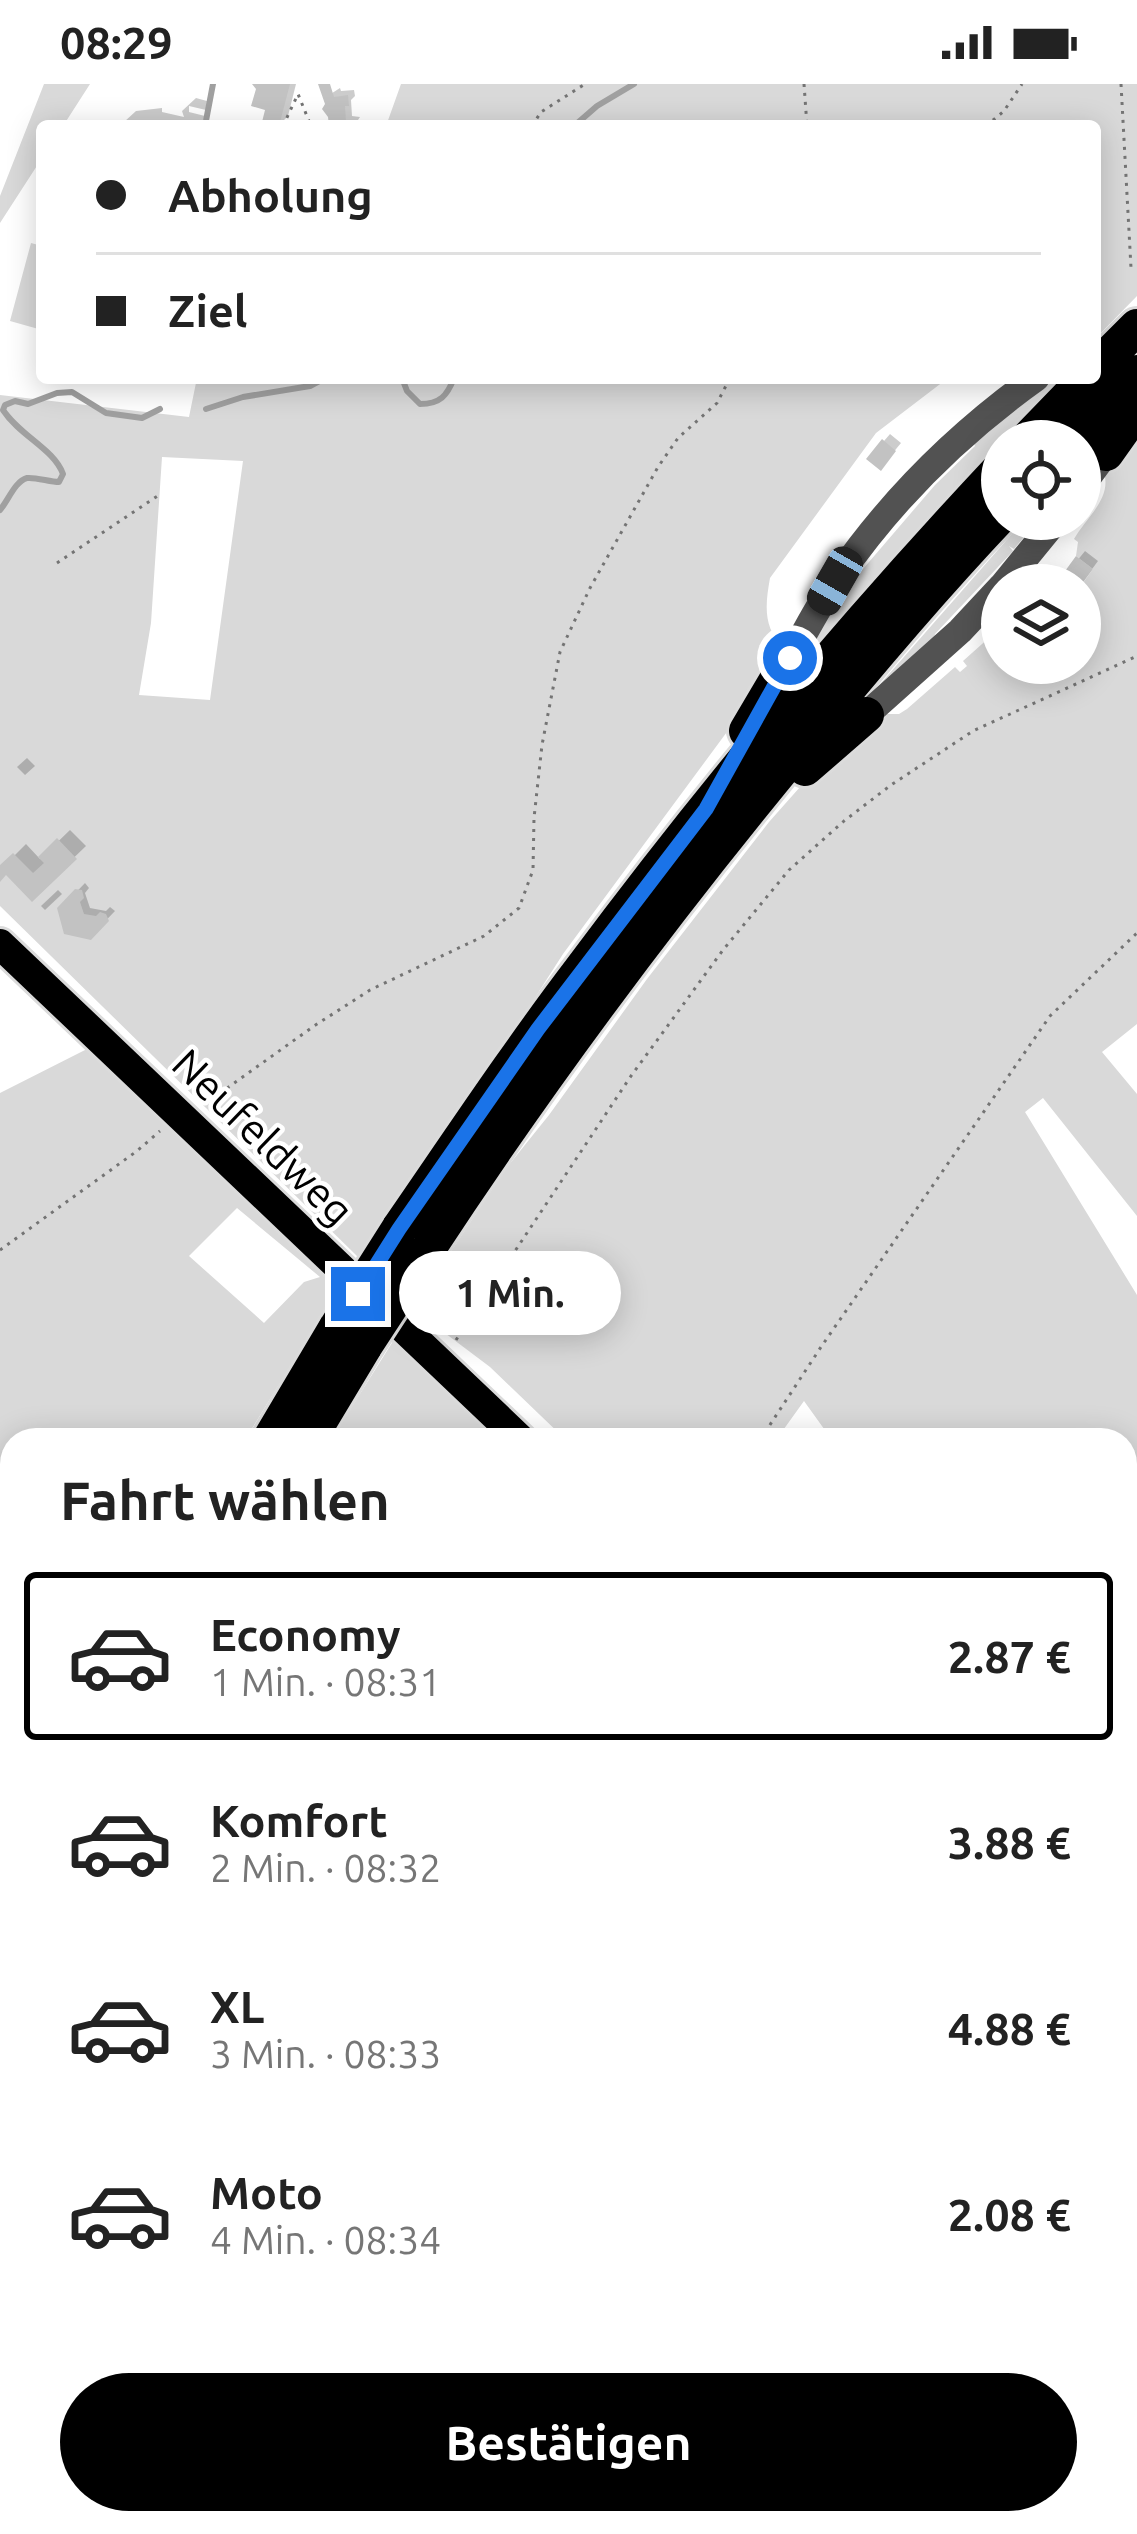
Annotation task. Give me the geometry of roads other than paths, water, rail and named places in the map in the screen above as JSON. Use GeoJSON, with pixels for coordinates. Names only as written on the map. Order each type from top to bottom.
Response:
{"type":"FeatureCollection","features":[{"type":"Feature","properties":{"kind":"highway"},"geometry":{"type":"LineString","coordinates":[[1101,326],[1134,284]]}},
{"type":"Feature","properties":{"kind":"highway"},"geometry":{"type":"LineString","coordinates":[[1101,363],[1137,327]]}},
{"type":"Feature","properties":{"kind":"highway"},"geometry":{"type":"LineString","coordinates":[[1101,428],[1137,373]]}},
{"type":"Feature","properties":{"kind":"highway"},"geometry":{"type":"LineString","coordinates":[[1046,420],[1081,384]]}},
{"type":"Feature","properties":{"kind":"highway"},"geometry":{"type":"LineString","coordinates":[[1101,438],[1137,409]]}},
{"type":"Feature","properties":{"kind":"highway"},"geometry":{"type":"LineString","coordinates":[[279,1428],[351,1336],[582,969],[822,669],[981,491]]}},
{"type":"Feature","properties":{"kind":"highway"},"geometry":{"type":"LineString","coordinates":[[412,1241],[485,1160],[717,847],[981,538]]}},
{"type":"Feature","properties":{"kind":"highway"},"geometry":{"type":"LineString","coordinates":[[706,809],[790,658]]}},
{"type":"Feature","properties":{"kind":"highway"},"geometry":{"type":"LineString","coordinates":[[717,847],[866,715]]}},
{"type":"Feature","properties":{"kind":"highway"},"geometry":{"type":"LineString","coordinates":[[313,1428],[351,1336]]}},
{"type":"Feature","properties":{"kind":"main road","name":"Neufeldweg"},"geometry":{"type":"LineString","coordinates":[[0,944],[508,1428]]}},
{"type":"Feature","properties":{"kind":"street"},"geometry":{"type":"LineString","coordinates":[[790,658],[868,535],[957,440],[1028,384]]}},
{"type":"Feature","properties":{"kind":"street"},"geometry":{"type":"LineString","coordinates":[[1020,564],[1040,540]]}},
{"type":"Feature","properties":{"kind":"street"},"geometry":{"type":"LineString","coordinates":[[866,715],[981,608]]}},
{"type":"Feature","properties":{"kind":"waterway"},"geometry":{"type":"LineString","coordinates":[[206,120],[213,84]]}},
{"type":"Feature","properties":{"kind":"waterway"},"geometry":{"type":"LineString","coordinates":[[581,120],[634,84]]}},
{"type":"Feature","properties":{"kind":"waterway"},"geometry":{"type":"LineString","coordinates":[[206,409],[314,384]]}},
{"type":"Feature","properties":{"kind":"waterway"},"geometry":{"type":"LineString","coordinates":[[404,384],[420,404],[442,398],[452,384]]}},
{"type":"Feature","properties":{"kind":"waterway"},"geometry":{"type":"LineString","coordinates":[[0,510],[23,480],[59,482],[63,474],[52,457],[10,419],[5,405],[72,392],[106,413],[142,418],[160,409]]}}]}
